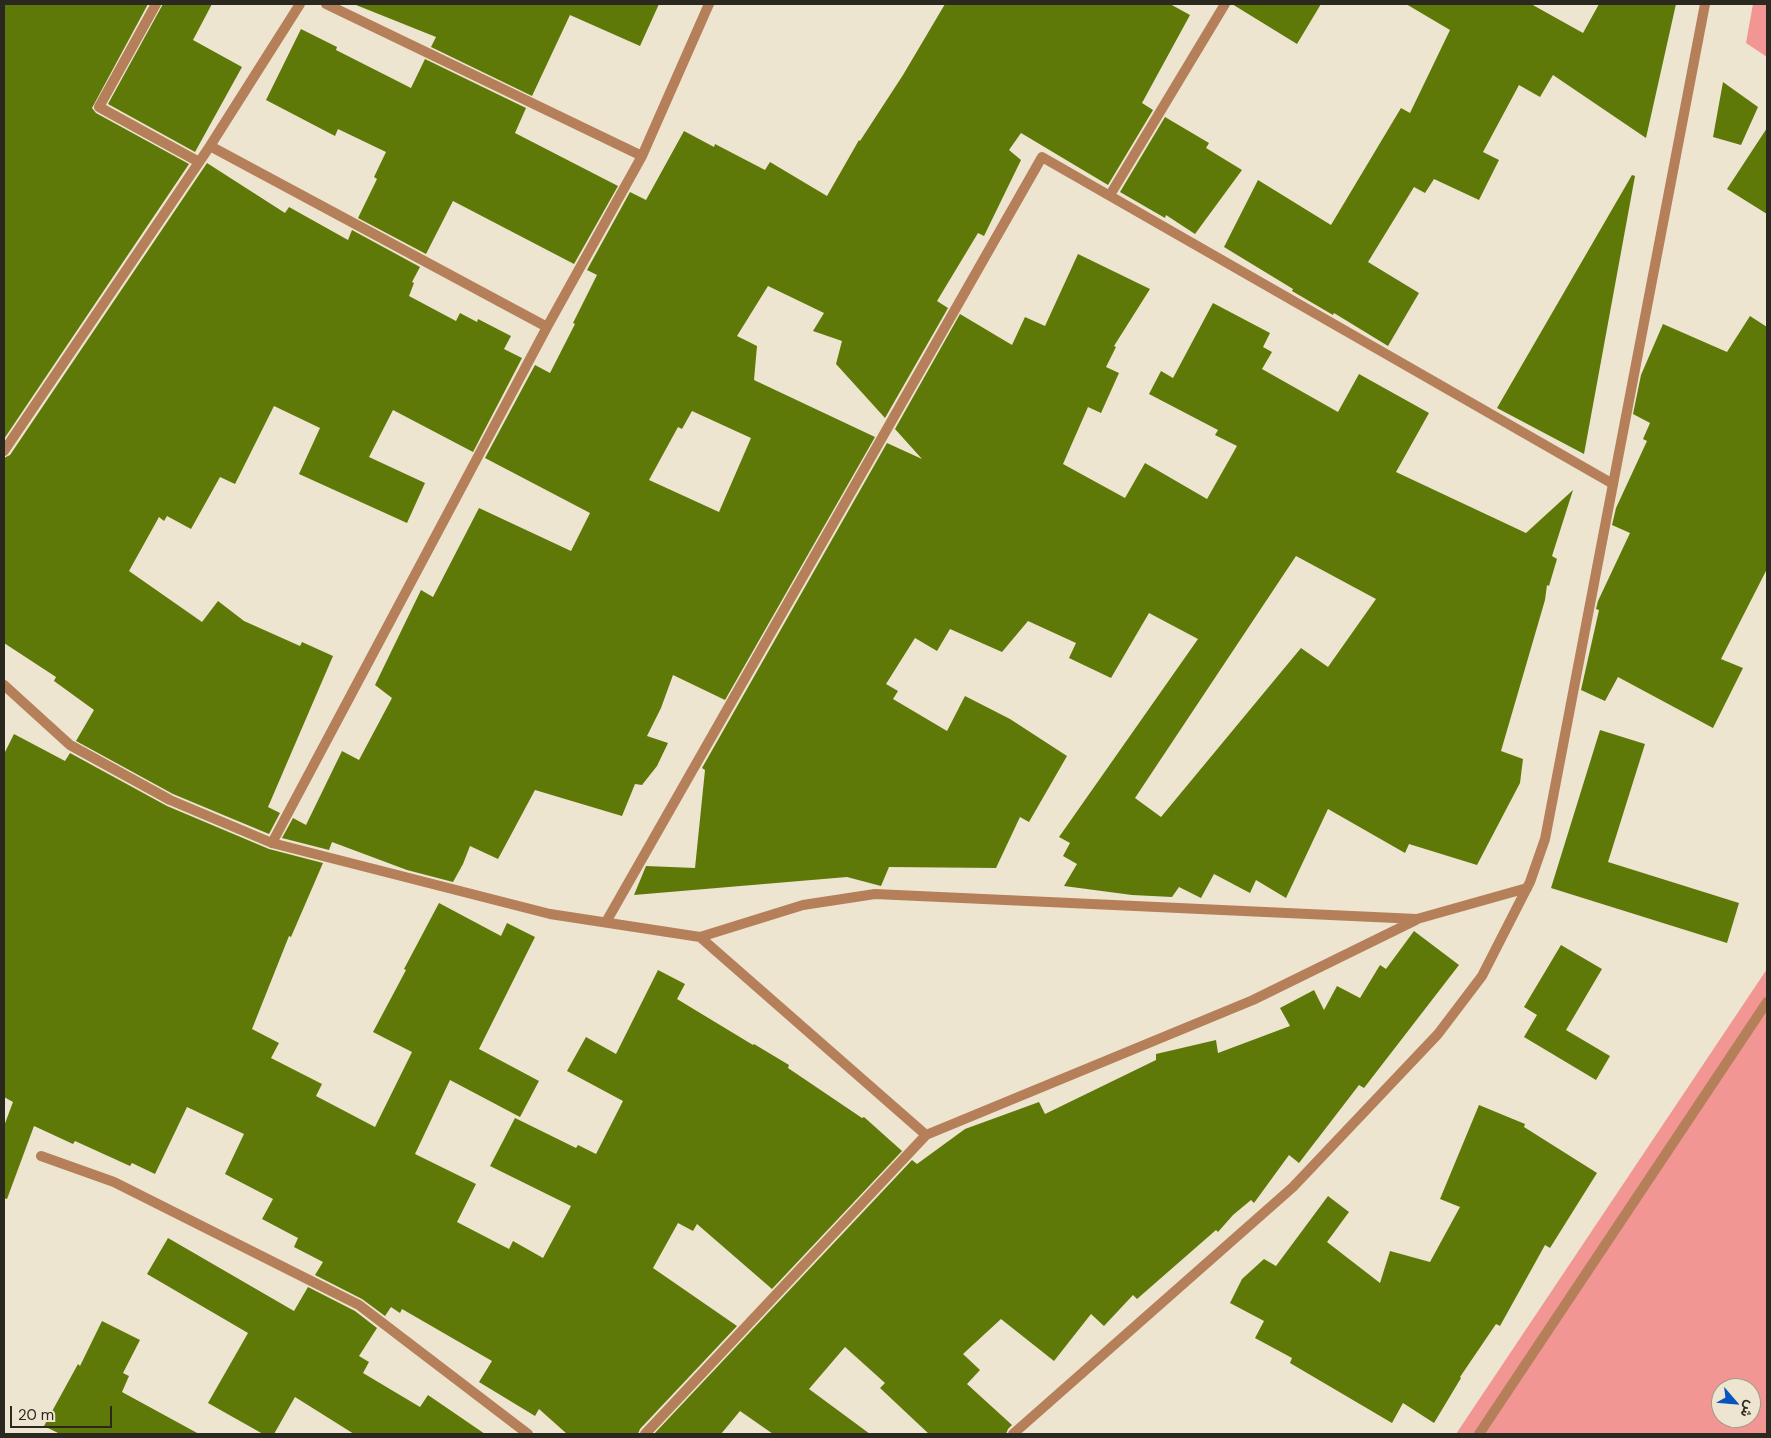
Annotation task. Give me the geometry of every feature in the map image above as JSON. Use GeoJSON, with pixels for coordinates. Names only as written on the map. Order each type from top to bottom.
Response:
{"type":"FeatureCollection","features":[{"type":"Feature","properties":{"kind":"street"},"geometry":{"type":"LineString","coordinates":[[156,4],[100,108],[199,162]]}},
{"type":"Feature","properties":{"kind":"street"},"geometry":{"type":"LineString","coordinates":[[4,451],[210,146],[300,4]]}},
{"type":"Feature","properties":{"kind":"street"},"geometry":{"type":"LineString","coordinates":[[326,4],[642,156]]}},
{"type":"Feature","properties":{"kind":"street"},"geometry":{"type":"LineString","coordinates":[[272,843],[547,327],[642,156],[709,4]]}},
{"type":"Feature","properties":{"kind":"street"},"geometry":{"type":"LineString","coordinates":[[1110,195],[1226,4]]}},
{"type":"Feature","properties":{"kind":"street"},"geometry":{"type":"LineString","coordinates":[[1013,1434],[1293,1187],[1425,1048],[1438,1034],[1482,976],[1527,888],[1545,839],[1705,4]]}},
{"type":"Feature","properties":{"kind":"street"},"geometry":{"type":"LineString","coordinates":[[210,146],[547,327]]}},
{"type":"Feature","properties":{"kind":"street"},"geometry":{"type":"LineString","coordinates":[[606,922],[1042,157],[1613,484]]}},
{"type":"Feature","properties":{"kind":"street"},"geometry":{"type":"LineString","coordinates":[[4,686],[70,745],[170,800],[272,843],[550,914],[700,936],[802,905],[875,894],[1416,919]]}},
{"type":"Feature","properties":{"kind":"street"},"geometry":{"type":"LineString","coordinates":[[645,1434],[926,1134],[1253,1000],[1416,919],[1527,888]]}},
{"type":"Feature","properties":{"kind":"street"},"geometry":{"type":"LineString","coordinates":[[700,936],[926,1134]]}},
{"type":"Feature","properties":{"kind":"street"},"geometry":{"type":"LineString","coordinates":[[1480,1434],[1767,1002]]}},
{"type":"Feature","properties":{"kind":"street"},"geometry":{"type":"LineString","coordinates":[[41,1156],[114,1182],[359,1304],[528,1434]]}},
{"type":"Feature","properties":{"kind":"shaded area"},"geometry":{"type":"Polygon","coordinates":[[[1753,4],[1767,4],[1767,57],[1746,43],[1753,4]]]}},
{"type":"Feature","properties":{"kind":"shaded area"},"geometry":{"type":"Polygon","coordinates":[[[1767,969],[1767,1434],[1456,1434],[1767,969]]]}},
{"type":"Feature","properties":{"kind":"building"},"geometry":{"type":"Polygon","coordinates":[[[4,4],[148,4],[92,108],[96,113],[189,164],[4,439],[4,4]]]}},
{"type":"Feature","properties":{"kind":"building"},"geometry":{"type":"Polygon","coordinates":[[[163,4],[212,4],[193,40],[242,67],[195,152],[108,104],[163,4]]]}},
{"type":"Feature","properties":{"kind":"building"},"geometry":{"type":"Polygon","coordinates":[[[357,4],[659,4],[640,46],[570,15],[532,96],[431,47],[436,37],[357,4]]]}},
{"type":"Feature","properties":{"kind":"building"},"geometry":{"type":"Polygon","coordinates":[[[945,4],[1170,4],[1190,15],[1142,103],[1153,110],[1108,185],[1021,133],[1009,150],[1021,160],[984,236],[978,233],[937,301],[948,308],[885,418],[836,364],[842,341],[813,331],[824,313],[768,286],[737,336],[757,346],[754,380],[875,437],[725,700],[673,675],[661,708],[647,736],[668,743],[657,766],[642,785],[635,784],[622,816],[535,790],[498,859],[470,846],[453,882],[407,870],[332,842],[329,850],[282,838],[293,818],[306,825],[342,751],[359,760],[392,698],[375,685],[421,590],[433,597],[479,508],[571,551],[590,513],[485,458],[535,365],[550,373],[597,275],[587,270],[630,192],[646,200],[684,131],[714,147],[715,144],[765,170],[770,162],[827,196],[859,140],[903,75],[945,4]],[[692,411],[682,429],[678,427],[649,480],[719,512],[751,438],[692,411]]]}},
{"type":"Feature","properties":{"kind":"building"},"geometry":{"type":"Polygon","coordinates":[[[1232,4],[1321,4],[1297,44],[1232,4]]]}},
{"type":"Feature","properties":{"kind":"building"},"geometry":{"type":"Polygon","coordinates":[[[1406,4],[1531,4],[1583,33],[1599,4],[1676,4],[1646,138],[1553,75],[1540,97],[1519,85],[1483,152],[1499,160],[1479,200],[1434,179],[1425,193],[1414,187],[1368,262],[1419,293],[1388,346],[1334,313],[1333,315],[1292,291],[1293,289],[1224,247],[1258,180],[1331,225],[1401,108],[1410,113],[1450,30],[1406,4]]]}},
{"type":"Feature","properties":{"kind":"building"},"geometry":{"type":"Polygon","coordinates":[[[301,29],[337,47],[336,50],[411,88],[425,59],[526,108],[515,133],[618,186],[574,264],[453,201],[426,254],[358,218],[377,179],[374,177],[386,152],[338,129],[335,136],[266,100],[301,29]]]}},
{"type":"Feature","properties":{"kind":"building"},"geometry":{"type":"Polygon","coordinates":[[[1723,82],[1758,107],[1741,145],[1713,137],[1723,82]]]}},
{"type":"Feature","properties":{"kind":"building"},"geometry":{"type":"Polygon","coordinates":[[[1165,117],[1209,143],[1206,148],[1242,170],[1195,234],[1166,215],[1165,218],[1120,192],[1165,117]]]}},
{"type":"Feature","properties":{"kind":"building"},"geometry":{"type":"Polygon","coordinates":[[[1767,128],[1767,214],[1727,189],[1767,128]]]}},
{"type":"Feature","properties":{"kind":"building"},"geometry":{"type":"Polygon","coordinates":[[[207,163],[285,213],[289,207],[348,240],[352,230],[420,267],[412,282],[414,283],[409,296],[456,321],[460,313],[477,322],[478,319],[511,336],[504,349],[522,358],[473,452],[393,410],[369,457],[425,483],[407,523],[299,474],[320,428],[274,406],[235,484],[220,477],[191,529],[167,516],[164,521],[159,517],[129,571],[202,622],[218,601],[244,621],[300,646],[302,642],[333,656],[268,807],[280,813],[269,834],[173,794],[76,741],[94,710],[54,681],[56,677],[4,643],[4,458],[10,455],[207,163]]]}},
{"type":"Feature","properties":{"kind":"building"},"geometry":{"type":"Polygon","coordinates":[[[1632,175],[1635,176],[1584,454],[1497,408],[1632,175]]]}},
{"type":"Feature","properties":{"kind":"building"},"geometry":{"type":"Polygon","coordinates":[[[1078,254],[1150,289],[1114,346],[1116,347],[1106,367],[1119,373],[1101,413],[1088,407],[1063,464],[1125,498],[1145,463],[1207,499],[1237,446],[1215,435],[1218,430],[1149,394],[1161,371],[1173,378],[1213,303],[1270,333],[1263,347],[1272,352],[1262,369],[1338,412],[1359,374],[1429,413],[1396,472],[1526,533],[1573,490],[1552,556],[1557,559],[1549,586],[1547,585],[1545,600],[1501,751],[1523,759],[1520,783],[1477,865],[1409,844],[1405,853],[1328,809],[1286,898],[1256,880],[1250,893],[1214,874],[1201,898],[1179,887],[1172,897],[1132,895],[1064,886],[1077,864],[1063,856],[1070,843],[1059,837],[1198,639],[1149,613],[1111,678],[1069,658],[1076,643],[1028,621],[1002,652],[950,629],[937,651],[915,638],[886,684],[898,691],[893,699],[947,731],[965,696],[1010,719],[1067,756],[1029,822],[1020,817],[996,868],[889,867],[881,886],[847,877],[634,895],[646,866],[695,868],[705,770],[702,768],[887,443],[922,459],[895,429],[960,314],[1012,345],[1025,317],[1045,326],[1078,254]],[[1296,556],[1135,798],[1161,817],[1301,648],[1328,667],[1376,599],[1296,556]]]}},
{"type":"Feature","properties":{"kind":"building"},"geometry":{"type":"Polygon","coordinates":[[[1750,316],[1767,327],[1767,569],[1721,659],[1743,668],[1713,728],[1618,677],[1605,701],[1581,690],[1599,610],[1596,609],[1598,601],[1630,533],[1612,525],[1616,508],[1647,441],[1643,439],[1650,423],[1633,414],[1641,375],[1663,324],[1727,352],[1750,316]]]}},
{"type":"Feature","properties":{"kind":"building"},"geometry":{"type":"Polygon","coordinates":[[[1600,730],[1645,744],[1608,862],[1739,903],[1727,943],[1551,888],[1600,730]]]}},
{"type":"Feature","properties":{"kind":"building"},"geometry":{"type":"Polygon","coordinates":[[[14,734],[65,761],[70,753],[167,806],[269,849],[323,863],[291,937],[289,936],[252,1029],[279,1043],[271,1058],[322,1084],[316,1096],[375,1127],[412,1052],[373,1032],[439,903],[501,936],[507,923],[535,937],[479,1049],[539,1081],[520,1117],[450,1080],[415,1154],[476,1184],[457,1222],[509,1249],[513,1241],[543,1258],[571,1206],[490,1166],[515,1118],[576,1148],[578,1145],[596,1154],[623,1101],[567,1071],[586,1037],[616,1054],[658,970],[685,984],[677,999],[789,1065],[788,1068],[862,1118],[864,1117],[902,1151],[772,1289],[697,1224],[693,1231],[678,1223],[653,1268],[737,1326],[640,1429],[638,1434],[567,1434],[539,1409],[535,1416],[479,1382],[492,1361],[402,1309],[400,1313],[391,1307],[385,1316],[362,1299],[315,1275],[323,1262],[294,1247],[298,1238],[262,1219],[273,1199],[225,1174],[244,1134],[187,1107],[155,1174],[132,1163],[130,1166],[75,1141],[73,1144],[34,1126],[7,1199],[4,1198],[4,1126],[13,1102],[4,1097],[4,754],[14,734]]]}},
{"type":"Feature","properties":{"kind":"building"},"geometry":{"type":"Polygon","coordinates":[[[1414,931],[1459,965],[1364,1088],[1359,1085],[1299,1163],[1289,1155],[1254,1203],[1251,1200],[1233,1215],[1218,1232],[1216,1230],[1137,1299],[1133,1295],[1104,1326],[1091,1314],[1054,1361],[1001,1319],[963,1354],[980,1370],[967,1384],[1012,1425],[1006,1434],[929,1434],[880,1388],[885,1383],[845,1347],[809,1389],[870,1434],[773,1434],[740,1411],[721,1434],[654,1434],[912,1160],[917,1164],[965,1129],[1039,1102],[1045,1114],[1156,1060],[1156,1054],[1216,1040],[1218,1053],[1290,1026],[1280,1008],[1314,990],[1324,1010],[1337,986],[1360,998],[1380,965],[1386,969],[1414,931]]]}},
{"type":"Feature","properties":{"kind":"building"},"geometry":{"type":"Polygon","coordinates":[[[1561,945],[1602,969],[1566,1030],[1610,1056],[1596,1080],[1524,1037],[1537,1015],[1524,1007],[1561,945]]]}},
{"type":"Feature","properties":{"kind":"building"},"geometry":{"type":"Polygon","coordinates":[[[1479,1105],[1525,1124],[1524,1127],[1597,1173],[1550,1248],[1545,1245],[1500,1326],[1496,1324],[1460,1377],[1434,1423],[1403,1403],[1392,1423],[1290,1363],[1292,1358],[1255,1338],[1264,1321],[1230,1303],[1242,1279],[1264,1259],[1276,1266],[1328,1196],[1349,1212],[1327,1242],[1380,1283],[1390,1251],[1430,1262],[1460,1207],[1440,1199],[1479,1105]]]}},
{"type":"Feature","properties":{"kind":"building"},"geometry":{"type":"Polygon","coordinates":[[[168,1238],[294,1311],[308,1287],[355,1311],[377,1328],[359,1356],[369,1362],[363,1373],[420,1407],[428,1395],[485,1434],[354,1434],[295,1397],[274,1434],[263,1434],[208,1403],[248,1333],[147,1274],[168,1238]]]}},
{"type":"Feature","properties":{"kind":"building"},"geometry":{"type":"Polygon","coordinates":[[[102,1321],[140,1340],[123,1373],[129,1376],[122,1392],[199,1434],[60,1434],[44,1426],[78,1364],[80,1366],[102,1321]]]}}]}
